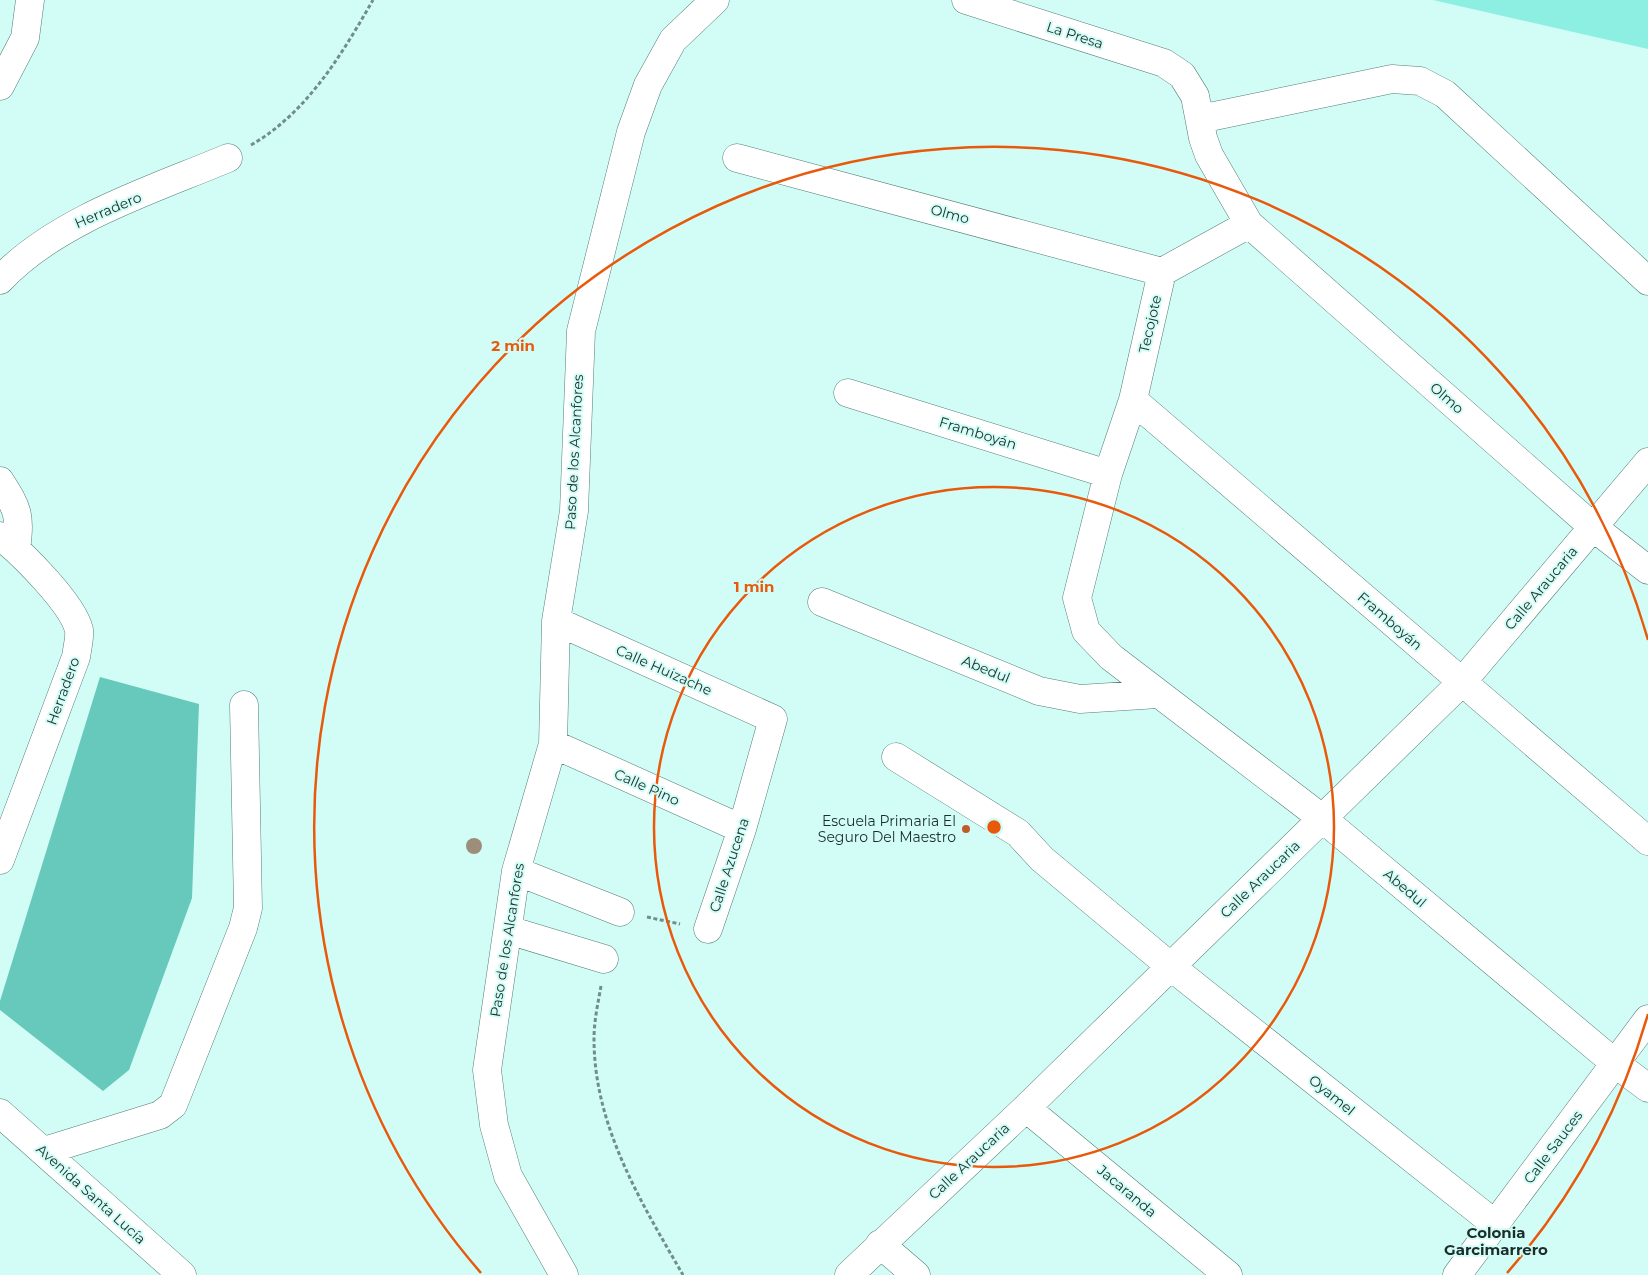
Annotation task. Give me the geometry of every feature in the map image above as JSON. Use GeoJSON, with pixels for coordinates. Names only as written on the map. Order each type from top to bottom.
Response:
{"type":"FeatureCollection","features":[{"type":"Feature","properties":{"kind":"street"},"geometry":{"type":"LineString","coordinates":[[0,86],[25,38],[30,0]]}},
{"type":"Feature","properties":{"kind":"street","name":"Paso de los Alcanfores"},"geometry":{"type":"LineString","coordinates":[[564,1275],[508,1176],[494,1125],[487,1070],[516,871],[553,744],[556,621],[574,511],[580,331],[631,132],[648,85],[673,40],[715,0]]}},
{"type":"Feature","properties":{"kind":"street","name":"La Presa"},"geometry":{"type":"LineString","coordinates":[[966,0],[1164,63],[1182,75],[1195,96],[1200,119]]}},
{"type":"Feature","properties":{"kind":"street"},"geometry":{"type":"LineString","coordinates":[[1162,272],[1249,224],[1209,155],[1203,138],[1200,119],[1392,79],[1420,81],[1445,94],[1648,281]]}},
{"type":"Feature","properties":{"kind":"street","name":"Herradero"},"geometry":{"type":"LineString","coordinates":[[0,280],[18,260],[70,226],[228,158]]}},
{"type":"Feature","properties":{"kind":"street","name":"Olmo"},"geometry":{"type":"LineString","coordinates":[[737,158],[1162,272]]}},
{"type":"Feature","properties":{"kind":"street","name":"Olmo"},"geometry":{"type":"LineString","coordinates":[[1249,224],[1593,527],[1648,570]]}},
{"type":"Feature","properties":{"kind":"street","name":"Tecojote"},"geometry":{"type":"LineString","coordinates":[[1086,631],[1077,598],[1108,474],[1133,400],[1162,272]]}},
{"type":"Feature","properties":{"kind":"street","name":"Framboyán"},"geometry":{"type":"LineString","coordinates":[[848,393],[1108,474]]}},
{"type":"Feature","properties":{"kind":"street","name":"Framboyán"},"geometry":{"type":"LineString","coordinates":[[1133,400],[1648,840]]}},
{"type":"Feature","properties":{"kind":"street","name":"Calle Araucaria"},"geometry":{"type":"LineString","coordinates":[[849,1275],[1026,1108],[1462,682],[1648,462]]}},
{"type":"Feature","properties":{"kind":"street","name":"Herradero"},"geometry":{"type":"LineString","coordinates":[[0,481],[11,498],[20,522],[8,542],[66,605],[79,630],[76,657],[0,860]]}},
{"type":"Feature","properties":{"kind":"street","name":"Abedul"},"geometry":{"type":"LineString","coordinates":[[822,602],[1040,691],[1080,699],[1158,694]]}},
{"type":"Feature","properties":{"kind":"street","name":"Calle Huizache"},"geometry":{"type":"LineString","coordinates":[[556,621],[773,720]]}},
{"type":"Feature","properties":{"kind":"street","name":"Abedul"},"geometry":{"type":"LineString","coordinates":[[1086,631],[1111,657],[1322,819],[1616,1064],[1648,1088]]}},
{"type":"Feature","properties":{"kind":"street"},"geometry":{"type":"LineString","coordinates":[[44,1151],[160,1115],[173,1105],[243,928],[248,908],[244,705]]}},
{"type":"Feature","properties":{"kind":"street","name":"Calle Azucena"},"geometry":{"type":"LineString","coordinates":[[708,929],[742,829],[773,720]]}},
{"type":"Feature","properties":{"kind":"street","name":"Calle Pino"},"geometry":{"type":"LineString","coordinates":[[553,744],[742,829]]}},
{"type":"Feature","properties":{"kind":"street","name":"Oyamel"},"geometry":{"type":"LineString","coordinates":[[896,757],[1018,833],[1042,859],[1170,966],[1494,1224]]}},
{"type":"Feature","properties":{"kind":"street"},"geometry":{"type":"LineString","coordinates":[[516,871],[620,912]]}},
{"type":"Feature","properties":{"kind":"street"},"geometry":{"type":"LineString","coordinates":[[508,930],[604,959]]}},
{"type":"Feature","properties":{"kind":"street","name":"Calle Sauces"},"geometry":{"type":"LineString","coordinates":[[1457,1275],[1648,1019]]}},
{"type":"Feature","properties":{"kind":"street","name":"Jacaranda"},"geometry":{"type":"LineString","coordinates":[[1026,1108],[1228,1275]]}},
{"type":"Feature","properties":{"kind":"street","name":"Avenida Santa Lucía"},"geometry":{"type":"LineString","coordinates":[[0,1112],[182,1275]]}},
{"type":"Feature","properties":{"kind":"street"},"geometry":{"type":"LineString","coordinates":[[880,1244],[916,1275]]}},
{"type":"Feature","properties":{"kind":"path"},"geometry":{"type":"LineString","coordinates":[[228,158],[274,132],[299,108],[347,46],[373,0]]}},
{"type":"Feature","properties":{"kind":"path","name":"Calle Azucena"},"geometry":{"type":"LineString","coordinates":[[620,912],[708,929]]}},
{"type":"Feature","properties":{"kind":"path"},"geometry":{"type":"LineString","coordinates":[[604,959],[594,1038],[599,1091],[616,1146],[646,1213],[683,1275]]}},
{"type":"Feature","properties":{"kind":"water"},"geometry":{"type":"Polygon","coordinates":[[[1433,0],[1648,0],[1648,49],[1433,0]]]}},
{"type":"Feature","properties":{"kind":"building"},"geometry":{"type":"Polygon","coordinates":[[[100,677],[199,704],[192,898],[129,1070],[103,1091],[0,1010],[0,1001],[100,677]]]}},
{"type":"Feature","properties":{"kind":"place","name":"Escuela Primaria El Seguro Del Maestro"},"geometry":{"type":"Point","coordinates":[966,829]}},
{"type":"Feature","properties":{"kind":"district","name":"Colonia Garcimarrero"},"geometry":{"type":"Point","coordinates":[1496,1240]}}]}
